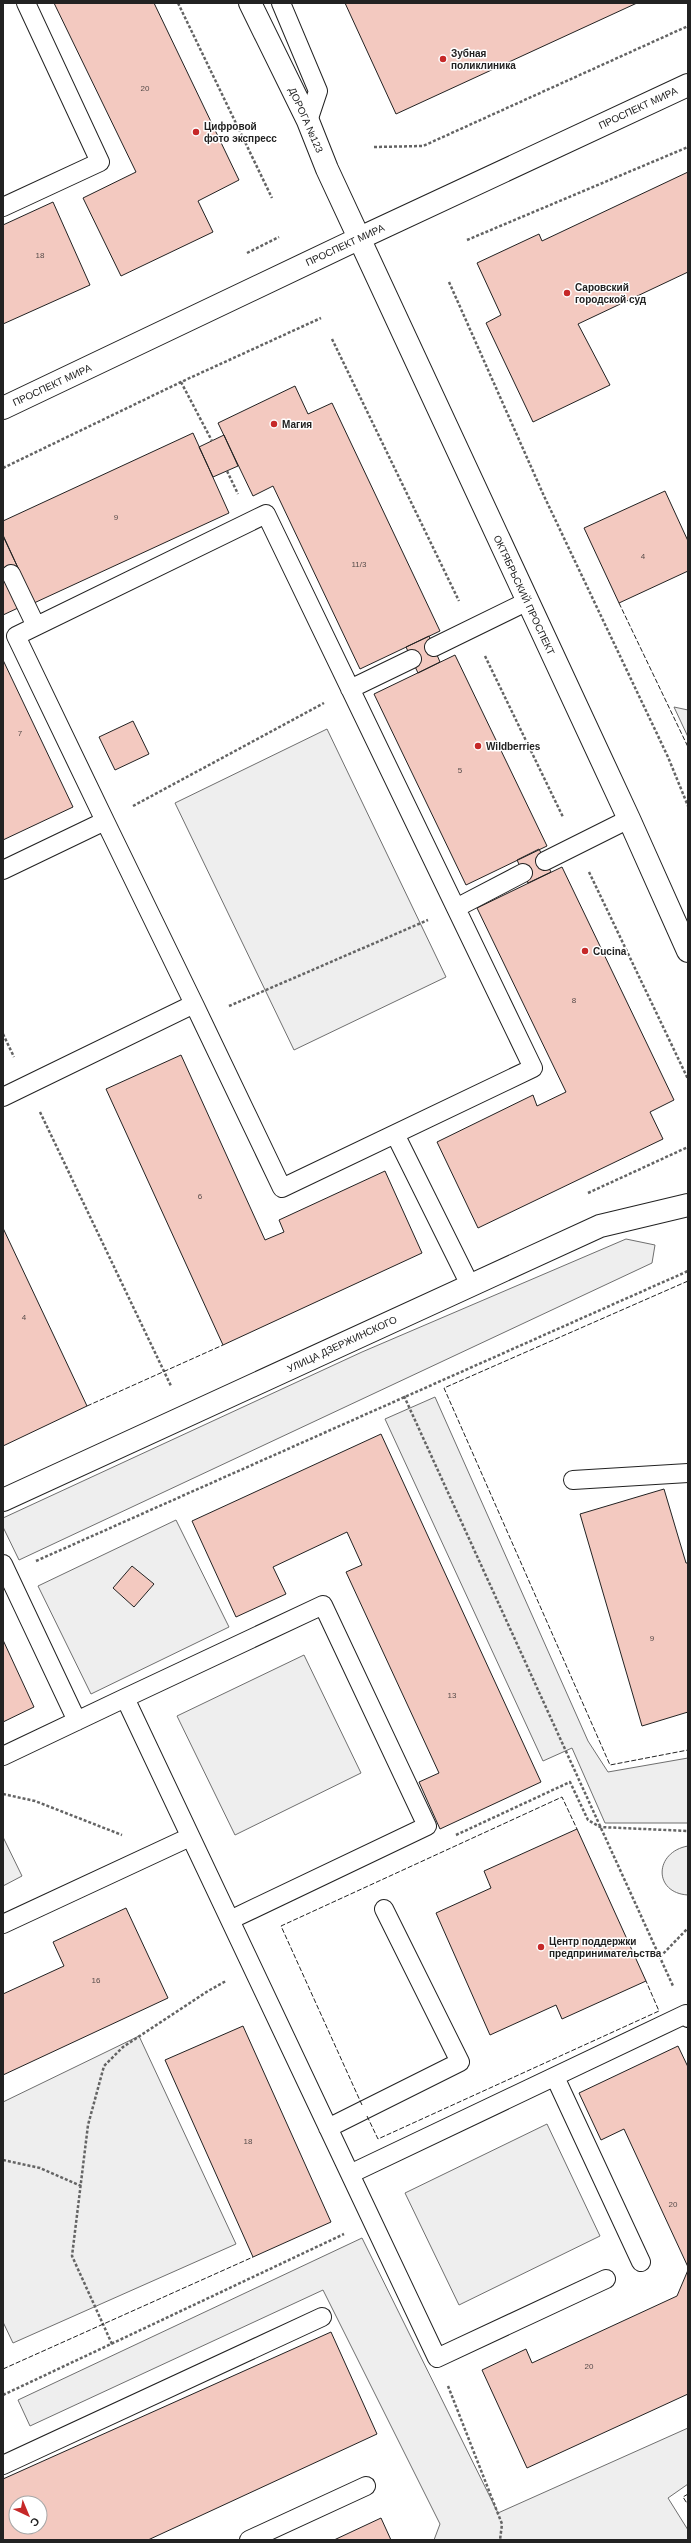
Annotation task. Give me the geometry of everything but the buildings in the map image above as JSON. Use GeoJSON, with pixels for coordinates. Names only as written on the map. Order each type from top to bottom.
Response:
{"type":"FeatureCollection","features":[{"type":"Feature","properties":{"kind":"street","name":"ДОРОГА №123"},"geometry":{"type":"LineString","coordinates":[[250,3],[308,121],[360,238]]}},
{"type":"Feature","properties":{"kind":"street","name":"ПРОСПЕКТ МИРА"},"geometry":{"type":"LineString","coordinates":[[3,408],[360,238],[688,85]]}},
{"type":"Feature","properties":{"kind":"street","name":"ОКТЯБРЬСКИЙ ПРОСПЕКТ"},"geometry":{"type":"LineString","coordinates":[[360,238],[526,602],[629,819],[688,951]]}},
{"type":"Feature","properties":{"kind":"street","name":"УЛИЦА ДЗЕРЖИНСКОГО"},"geometry":{"type":"LineString","coordinates":[[3,1500],[600,1226],[688,1205]]}},
{"type":"Feature","properties":{"kind":"lane"},"geometry":{"type":"LineString","coordinates":[[3,207],[100,162],[26,3]]}},
{"type":"Feature","properties":{"kind":"lane"},"geometry":{"type":"LineString","coordinates":[[281,3],[318,91],[308,121]]}},
{"type":"Feature","properties":{"kind":"lane"},"geometry":{"type":"LineString","coordinates":[[266,514],[350,689],[533,1068],[282,1188],[16,636],[266,514]]}},
{"type":"Feature","properties":{"kind":"lane"},"geometry":{"type":"LineString","coordinates":[[12,574],[36,626]]}},
{"type":"Feature","properties":{"kind":"lane"},"geometry":{"type":"LineString","coordinates":[[434,648],[526,602]]}},
{"type":"Feature","properties":{"kind":"lane"},"geometry":{"type":"LineString","coordinates":[[350,689],[412,658]]}},
{"type":"Feature","properties":{"kind":"lane"},"geometry":{"type":"LineString","coordinates":[[545,861],[629,819]]}},
{"type":"Feature","properties":{"kind":"lane"},"geometry":{"type":"LineString","coordinates":[[3,870],[105,821]]}},
{"type":"Feature","properties":{"kind":"lane"},"geometry":{"type":"LineString","coordinates":[[456,908],[523,873]]}},
{"type":"Feature","properties":{"kind":"lane"},"geometry":{"type":"LineString","coordinates":[[3,1097],[197,1011]]}},
{"type":"Feature","properties":{"kind":"lane"},"geometry":{"type":"LineString","coordinates":[[395,1134],[470,1285]]}},
{"type":"Feature","properties":{"kind":"lane"},"geometry":{"type":"LineString","coordinates":[[573,1480],[688,1473]]}},
{"type":"Feature","properties":{"kind":"lane"},"geometry":{"type":"LineString","coordinates":[[5,1569],[77,1721]]}},
{"type":"Feature","properties":{"kind":"lane"},"geometry":{"type":"LineString","coordinates":[[3,1756],[323,1604],[427,1826],[230,1920]]}},
{"type":"Feature","properties":{"kind":"lane"},"geometry":{"type":"LineString","coordinates":[[125,1698],[437,2358],[606,2279]]}},
{"type":"Feature","properties":{"kind":"lane"},"geometry":{"type":"LineString","coordinates":[[3,1924],[190,1837]]}},
{"type":"Feature","properties":{"kind":"lane"},"geometry":{"type":"LineString","coordinates":[[328,2128],[460,2062],[384,1909]]}},
{"type":"Feature","properties":{"kind":"lane"},"geometry":{"type":"LineString","coordinates":[[350,2174],[687,2016]]}},
{"type":"Feature","properties":{"kind":"lane"},"geometry":{"type":"LineString","coordinates":[[555,2077],[641,2262]]}},
{"type":"Feature","properties":{"kind":"lane"},"geometry":{"type":"LineString","coordinates":[[3,2465],[322,2318]]}},
{"type":"Feature","properties":{"kind":"lane"},"geometry":{"type":"LineString","coordinates":[[249,2540],[366,2486]]}},
{"type":"Feature","properties":{"kind":"path"},"geometry":{"type":"LineString","coordinates":[[178,3],[272,198]]}},
{"type":"Feature","properties":{"kind":"path"},"geometry":{"type":"LineString","coordinates":[[374,147],[423,146],[688,26]]}},
{"type":"Feature","properties":{"kind":"path"},"geometry":{"type":"LineString","coordinates":[[467,240],[688,147]]}},
{"type":"Feature","properties":{"kind":"path"},"geometry":{"type":"LineString","coordinates":[[449,282],[544,496],[668,757],[688,806]]}},
{"type":"Feature","properties":{"kind":"path"},"geometry":{"type":"LineString","coordinates":[[3,468],[181,382],[321,318]]}},
{"type":"Feature","properties":{"kind":"path"},"geometry":{"type":"LineString","coordinates":[[332,338],[688,1079]]}},
{"type":"Feature","properties":{"kind":"path"},"geometry":{"type":"LineString","coordinates":[[181,382],[212,441]]}},
{"type":"Feature","properties":{"kind":"path"},"geometry":{"type":"LineString","coordinates":[[105,821],[350,689]]}},
{"type":"Feature","properties":{"kind":"path"},"geometry":{"type":"LineString","coordinates":[[197,1011],[456,908]]}},
{"type":"Feature","properties":{"kind":"path"},"geometry":{"type":"LineString","coordinates":[[3,1034],[171,1386]]}},
{"type":"Feature","properties":{"kind":"path"},"geometry":{"type":"LineString","coordinates":[[5,1569],[688,1271]]}},
{"type":"Feature","properties":{"kind":"path"},"geometry":{"type":"LineString","coordinates":[[404,1396],[687,2016]]}},
{"type":"Feature","properties":{"kind":"path"},"geometry":{"type":"LineString","coordinates":[[427,1826],[436,1844],[570,1782],[588,1820],[600,1827],[688,1831]]}},
{"type":"Feature","properties":{"kind":"path"},"geometry":{"type":"LineString","coordinates":[[3,1794],[35,1802],[162,1850]]}},
{"type":"Feature","properties":{"kind":"path"},"geometry":{"type":"LineString","coordinates":[[660,1957],[688,1928]]}},
{"type":"Feature","properties":{"kind":"path"},"geometry":{"type":"LineString","coordinates":[[112,2344],[72,2256],[88,2125],[104,2066],[123,2047],[159,2022],[208,1991],[252,1968]]}},
{"type":"Feature","properties":{"kind":"path"},"geometry":{"type":"LineString","coordinates":[[3,2160],[40,2168],[81,2186]]}},
{"type":"Feature","properties":{"kind":"path"},"geometry":{"type":"LineString","coordinates":[[3,2395],[324,2245]]}},
{"type":"Feature","properties":{"kind":"path"},"geometry":{"type":"LineString","coordinates":[[437,2358],[502,2524],[500,2540]]}},
{"type":"Feature","properties":{"kind":"shaded area"},"geometry":{"type":"Polygon","coordinates":[[[674,707],[688,710],[688,737],[674,707]]]}},
{"type":"Feature","properties":{"kind":"shaded area"},"geometry":{"type":"Polygon","coordinates":[[[327,729],[446,977],[294,1050],[175,803],[327,729]]]}},
{"type":"Feature","properties":{"kind":"shaded area"},"geometry":{"type":"Polygon","coordinates":[[[626,1239],[655,1245],[652,1263],[19,1560],[3,1527],[3,1518],[362,1352],[626,1239]]]}},
{"type":"Feature","properties":{"kind":"shaded area"},"geometry":{"type":"Polygon","coordinates":[[[435,1397],[588,1741],[608,1772],[688,1758],[688,1823],[605,1823],[572,1748],[543,1761],[385,1419],[435,1397]]]}},
{"type":"Feature","properties":{"kind":"shaded area"},"geometry":{"type":"Polygon","coordinates":[[[176,1520],[229,1627],[91,1694],[38,1586],[176,1520]]]}},
{"type":"Feature","properties":{"kind":"shaded area"},"geometry":{"type":"Polygon","coordinates":[[[304,1655],[361,1773],[235,1835],[177,1716],[304,1655]]]}},
{"type":"Feature","properties":{"kind":"shaded area"},"geometry":{"type":"Polygon","coordinates":[[[3,1837],[22,1876],[3,1886],[3,1837]]]}},
{"type":"Feature","properties":{"kind":"shaded area"},"geometry":{"type":"Polygon","coordinates":[[[688,1846],[688,1895],[677,1893],[668,1887],[662,1872],[664,1864],[669,1856],[677,1850],[688,1846]]]}},
{"type":"Feature","properties":{"kind":"shaded area"},"geometry":{"type":"Polygon","coordinates":[[[139,2036],[236,2244],[13,2343],[3,2322],[3,2102],[139,2036]]]}},
{"type":"Feature","properties":{"kind":"shaded area"},"geometry":{"type":"Polygon","coordinates":[[[547,2124],[600,2236],[459,2305],[405,2193],[547,2124]]]}},
{"type":"Feature","properties":{"kind":"shaded area"},"geometry":{"type":"Polygon","coordinates":[[[362,2238],[498,2513],[688,2428],[688,2484],[668,2498],[688,2530],[688,2540],[434,2540],[440,2524],[323,2290],[30,2426],[18,2400],[362,2238]]]}},
{"type":"Feature","properties":{"kind":"fence"},"geometry":{"type":"LineString","coordinates":[[619,603],[688,747]]}},
{"type":"Feature","properties":{"kind":"fence"},"geometry":{"type":"LineString","coordinates":[[688,1281],[444,1388],[610,1765],[688,1750]]}},
{"type":"Feature","properties":{"kind":"fence"},"geometry":{"type":"LineString","coordinates":[[87,1406],[223,1345]]}},
{"type":"Feature","properties":{"kind":"fence"},"geometry":{"type":"LineString","coordinates":[[362,2105],[281,1926],[562,1797],[577,1829]]}},
{"type":"Feature","properties":{"kind":"fence"},"geometry":{"type":"LineString","coordinates":[[367,2116],[378,2139],[659,2011],[646,1981]]}},
{"type":"Feature","properties":{"kind":"fence"},"geometry":{"type":"LineString","coordinates":[[3,2369],[253,2257]]}},
{"type":"Feature","properties":{"kind":"fence"},"geometry":{"type":"LineString","coordinates":[[688,2494],[683,2497],[688,2505]]}},
{"type":"Feature","properties":{"kind":"place","name":"Зубная поликлиника"},"geometry":{"type":"Point","coordinates":[443,59]}},
{"type":"Feature","properties":{"kind":"place","name":"Цифровой фото экспресс"},"geometry":{"type":"Point","coordinates":[196,132]}},
{"type":"Feature","properties":{"kind":"place","name":"Саровский городской суд"},"geometry":{"type":"Point","coordinates":[567,293]}},
{"type":"Feature","properties":{"kind":"place","name":"Магия"},"geometry":{"type":"Point","coordinates":[274,424]}},
{"type":"Feature","properties":{"kind":"place","name":"Wildberries"},"geometry":{"type":"Point","coordinates":[478,746]}},
{"type":"Feature","properties":{"kind":"place","name":"Cucina"},"geometry":{"type":"Point","coordinates":[585,951]}},
{"type":"Feature","properties":{"kind":"place","name":"Центр поддержки предпринимательства"},"geometry":{"type":"Point","coordinates":[541,1947]}}]}
